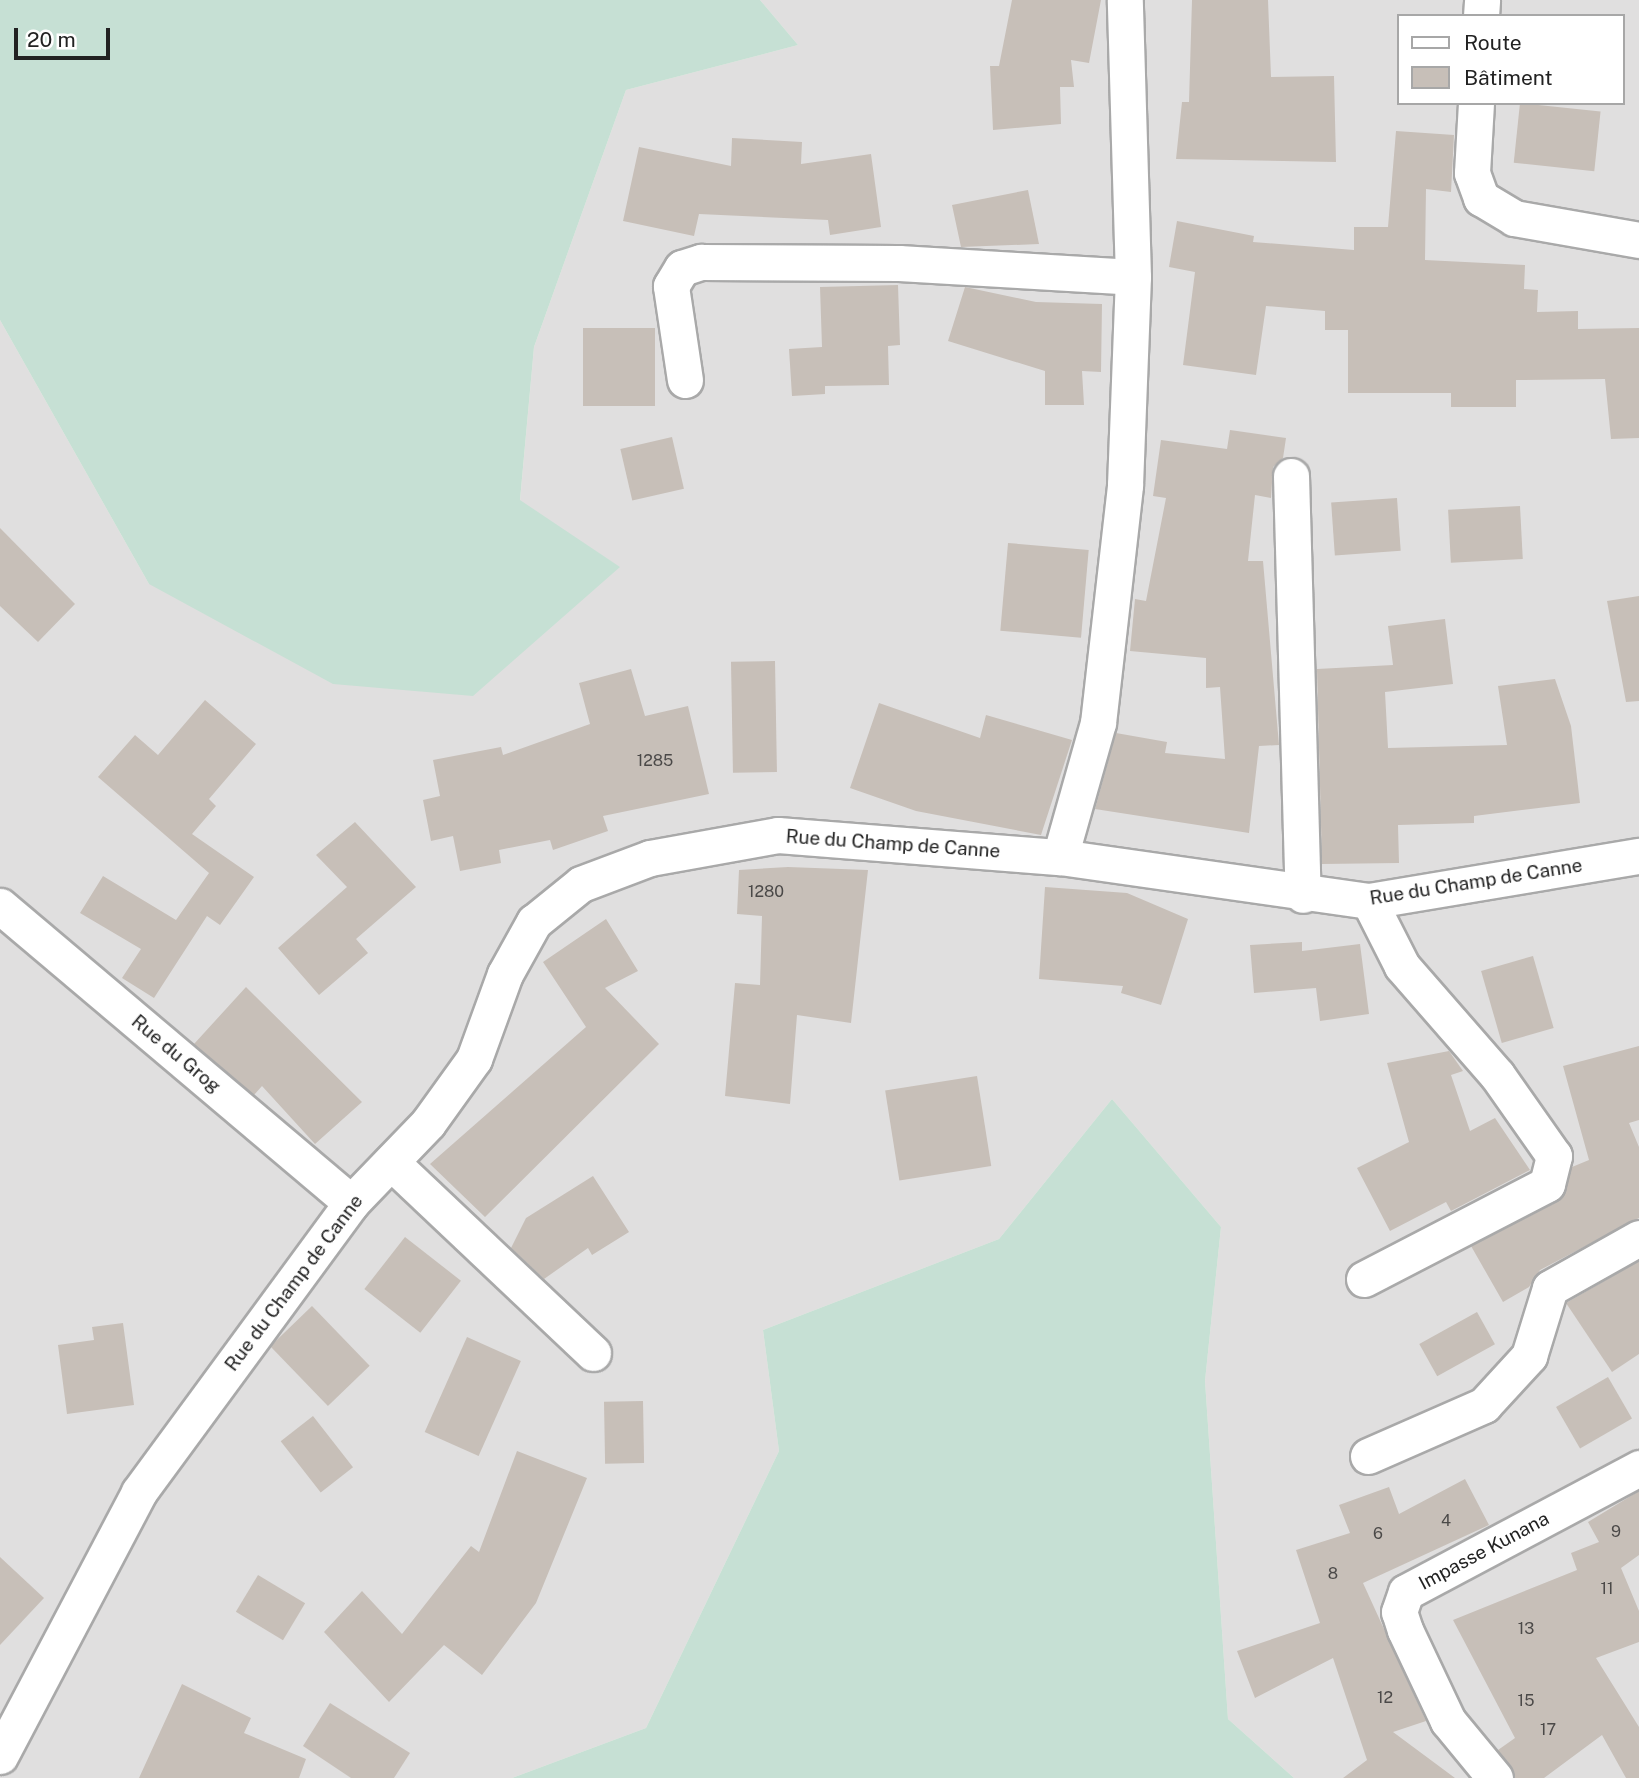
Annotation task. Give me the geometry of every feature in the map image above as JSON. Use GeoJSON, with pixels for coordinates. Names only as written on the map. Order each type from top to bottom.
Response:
{"type":"FeatureCollection","features":[{"type":"Feature","properties":{"kind":"street"},"geometry":{"type":"LineString","coordinates":[[1060,857],[1098,723],[1125,485],[1133,277],[1125,0]]}},
{"type":"Feature","properties":{"kind":"street"},"geometry":{"type":"LineString","coordinates":[[1476,105],[1472,173],[1481,198],[1514,218],[1639,240]]}},
{"type":"Feature","properties":{"kind":"street"},"geometry":{"type":"LineString","coordinates":[[685,380],[671,286],[682,268],[701,262],[899,263],[1133,277]]}},
{"type":"Feature","properties":{"kind":"street"},"geometry":{"type":"LineString","coordinates":[[1291,476],[1303,895]]}},
{"type":"Feature","properties":{"kind":"street","name":"Rue du Champ de Canne"},"geometry":{"type":"LineString","coordinates":[[0,1756],[139,1492],[351,1203],[428,1123],[474,1059],[505,974],[534,922],[581,884],[650,858],[778,835],[1060,857],[1303,895],[1369,901],[1637,864]]}},
{"type":"Feature","properties":{"kind":"street"},"geometry":{"type":"LineString","coordinates":[[1364,1279],[1547,1184],[1554,1156],[1497,1075],[1402,966],[1369,901]]}},
{"type":"Feature","properties":{"kind":"street","name":"Rue du Grog"},"geometry":{"type":"LineString","coordinates":[[0,906],[351,1203]]}},
{"type":"Feature","properties":{"kind":"street"},"geometry":{"type":"LineString","coordinates":[[391,1162],[593,1353]]}},
{"type":"Feature","properties":{"kind":"street"},"geometry":{"type":"LineString","coordinates":[[1368,1456],[1484,1405],[1528,1356],[1550,1288],[1639,1238]]}},
{"type":"Feature","properties":{"kind":"street","name":"Impasse Kunana"},"geometry":{"type":"LineString","coordinates":[[1495,1778],[1437,1698],[1399,1612],[1406,1592],[1639,1468]]}},
{"type":"Feature","properties":{"kind":"shaded area"},"geometry":{"type":"Polygon","coordinates":[[[760,0],[1639,0],[1639,1778],[1294,1778],[1228,1719],[1205,1381],[1221,1227],[1112,1099],[999,1239],[763,1330],[779,1451],[646,1728],[512,1778],[0,1778],[0,320],[149,584],[619,567],[520,501],[534,347],[626,90],[798,45],[760,0]]]}},
{"type":"Feature","properties":{"kind":"green space"},"geometry":{"type":"Polygon","coordinates":[[[0,0],[760,0],[798,45],[626,90],[534,347],[520,500],[620,567],[473,696],[333,684],[149,584],[0,320],[0,0]]]}},
{"type":"Feature","properties":{"kind":"green space"},"geometry":{"type":"Polygon","coordinates":[[[1112,1099],[1221,1227],[1205,1381],[1228,1719],[1294,1778],[512,1778],[646,1728],[779,1451],[763,1330],[999,1239],[1112,1099]]]}},
{"type":"Feature","properties":{"kind":"building"},"geometry":{"type":"Polygon","coordinates":[[[1012,0],[1101,0],[1089,63],[1071,60],[1074,87],[1060,87],[1061,124],[993,130],[990,66],[999,66],[1012,0]]]}},
{"type":"Feature","properties":{"kind":"building"},"geometry":{"type":"Polygon","coordinates":[[[1192,0],[1268,0],[1271,77],[1334,76],[1336,162],[1176,159],[1182,102],[1189,102],[1192,0]]]}},
{"type":"Feature","properties":{"kind":"building"},"geometry":{"type":"Polygon","coordinates":[[[1520,105],[1601,111],[1594,171],[1514,163],[1520,105]]]}},
{"type":"Feature","properties":{"kind":"building"},"geometry":{"type":"Polygon","coordinates":[[[1396,131],[1454,135],[1451,192],[1426,189],[1425,260],[1525,265],[1524,289],[1538,290],[1537,312],[1578,311],[1578,329],[1639,328],[1639,438],[1611,439],[1605,379],[1516,380],[1516,407],[1451,407],[1451,393],[1348,393],[1348,330],[1325,330],[1325,311],[1266,306],[1256,375],[1183,365],[1195,272],[1169,267],[1177,221],[1254,236],[1253,242],[1354,250],[1354,227],[1388,227],[1396,131]]]}},
{"type":"Feature","properties":{"kind":"building"},"geometry":{"type":"Polygon","coordinates":[[[732,138],[802,142],[801,164],[871,154],[881,227],[830,235],[828,220],[699,214],[694,236],[623,221],[639,147],[731,166],[732,138]]]}},
{"type":"Feature","properties":{"kind":"building"},"geometry":{"type":"Polygon","coordinates":[[[1028,190],[1039,244],[961,247],[952,205],[1028,190]]]}},
{"type":"Feature","properties":{"kind":"building"},"geometry":{"type":"Polygon","coordinates":[[[898,285],[900,345],[888,346],[889,385],[825,386],[825,394],[792,396],[789,349],[822,347],[820,287],[898,285]]]}},
{"type":"Feature","properties":{"kind":"building"},"geometry":{"type":"Polygon","coordinates":[[[965,287],[1036,302],[1102,304],[1101,372],[1082,371],[1084,405],[1045,405],[1045,371],[948,341],[965,287]]]}},
{"type":"Feature","properties":{"kind":"building"},"geometry":{"type":"Polygon","coordinates":[[[583,328],[655,328],[655,406],[583,406],[583,328]]]}},
{"type":"Feature","properties":{"kind":"building"},"geometry":{"type":"Polygon","coordinates":[[[1230,430],[1286,438],[1283,458],[1273,467],[1271,498],[1255,495],[1248,561],[1263,561],[1279,745],[1259,746],[1249,833],[1095,809],[1116,733],[1167,742],[1165,753],[1225,759],[1220,687],[1206,688],[1206,658],[1130,651],[1135,599],[1146,601],[1166,498],[1153,496],[1161,440],[1227,449],[1230,430]]]}},
{"type":"Feature","properties":{"kind":"building"},"geometry":{"type":"Polygon","coordinates":[[[672,437],[684,489],[632,501],[620,449],[672,437]]]}},
{"type":"Feature","properties":{"kind":"building"},"geometry":{"type":"Polygon","coordinates":[[[1397,498],[1401,551],[1335,555],[1331,503],[1397,498]]]}},
{"type":"Feature","properties":{"kind":"building"},"geometry":{"type":"Polygon","coordinates":[[[1520,506],[1523,559],[1451,563],[1448,510],[1520,506]]]}},
{"type":"Feature","properties":{"kind":"building"},"geometry":{"type":"Polygon","coordinates":[[[0,528],[75,604],[38,642],[0,606],[0,528]]]}},
{"type":"Feature","properties":{"kind":"building"},"geometry":{"type":"Polygon","coordinates":[[[1008,543],[1089,550],[1081,638],[1000,631],[1008,543]]]}},
{"type":"Feature","properties":{"kind":"building"},"geometry":{"type":"Polygon","coordinates":[[[1639,596],[1639,701],[1626,702],[1607,601],[1639,596]]]}},
{"type":"Feature","properties":{"kind":"building"},"geometry":{"type":"Polygon","coordinates":[[[1445,619],[1453,684],[1385,692],[1388,748],[1507,745],[1498,686],[1555,679],[1571,726],[1580,803],[1474,816],[1474,823],[1398,825],[1399,863],[1322,864],[1317,669],[1393,665],[1388,626],[1445,619]]]}},
{"type":"Feature","properties":{"kind":"building"},"geometry":{"type":"Polygon","coordinates":[[[775,661],[777,772],[733,773],[731,662],[775,661]]]}},
{"type":"Feature","properties":{"kind":"building"},"geometry":{"type":"Polygon","coordinates":[[[631,669],[645,716],[688,706],[709,794],[603,816],[608,831],[553,850],[550,840],[499,850],[501,863],[460,871],[453,836],[431,841],[423,800],[440,796],[433,760],[501,747],[503,755],[590,724],[579,683],[631,669]]]}},
{"type":"Feature","properties":{"kind":"building"},"geometry":{"type":"Polygon","coordinates":[[[205,700],[256,744],[209,799],[216,806],[192,834],[254,877],[220,925],[207,916],[154,998],[122,978],[141,949],[80,913],[103,876],[176,920],[209,873],[98,777],[135,735],[158,755],[205,700]]]}},
{"type":"Feature","properties":{"kind":"building"},"geometry":{"type":"Polygon","coordinates":[[[879,703],[980,738],[986,715],[1072,740],[1041,835],[916,811],[850,788],[879,703]]]}},
{"type":"Feature","properties":{"kind":"building"},"geometry":{"type":"Polygon","coordinates":[[[355,822],[416,887],[356,939],[368,953],[319,995],[278,948],[347,887],[316,855],[355,822]]]}},
{"type":"Feature","properties":{"kind":"building"},"geometry":{"type":"Polygon","coordinates":[[[788,867],[868,870],[851,1023],[797,1015],[790,1104],[725,1096],[735,983],[760,985],[762,916],[737,914],[739,870],[788,867]]]}},
{"type":"Feature","properties":{"kind":"building"},"geometry":{"type":"Polygon","coordinates":[[[1045,887],[1127,893],[1188,919],[1161,1005],[1121,993],[1123,986],[1039,979],[1045,887]]]}},
{"type":"Feature","properties":{"kind":"building"},"geometry":{"type":"Polygon","coordinates":[[[606,919],[638,971],[605,988],[659,1044],[485,1217],[430,1164],[586,1027],[543,962],[606,919]]]}},
{"type":"Feature","properties":{"kind":"building"},"geometry":{"type":"Polygon","coordinates":[[[1302,942],[1302,951],[1360,944],[1369,1014],[1320,1021],[1316,988],[1254,993],[1250,945],[1302,942]]]}},
{"type":"Feature","properties":{"kind":"building"},"geometry":{"type":"Polygon","coordinates":[[[1533,956],[1554,1028],[1502,1043],[1481,971],[1533,956]]]}},
{"type":"Feature","properties":{"kind":"building"},"geometry":{"type":"Polygon","coordinates":[[[246,987],[362,1102],[315,1144],[262,1086],[254,1095],[194,1044],[246,987]]]}},
{"type":"Feature","properties":{"kind":"building"},"geometry":{"type":"Polygon","coordinates":[[[1639,1046],[1639,1120],[1629,1123],[1639,1147],[1639,1218],[1540,1270],[1529,1287],[1503,1302],[1471,1246],[1557,1202],[1572,1167],[1589,1160],[1563,1066],[1639,1046]]]}},
{"type":"Feature","properties":{"kind":"building"},"geometry":{"type":"Polygon","coordinates":[[[1449,1051],[1463,1071],[1451,1075],[1470,1131],[1495,1118],[1530,1170],[1451,1211],[1446,1202],[1390,1231],[1357,1168],[1409,1142],[1387,1063],[1449,1051]]]}},
{"type":"Feature","properties":{"kind":"building"},"geometry":{"type":"Polygon","coordinates":[[[977,1076],[991,1166],[899,1180],[885,1091],[977,1076]]]}},
{"type":"Feature","properties":{"kind":"building"},"geometry":{"type":"Polygon","coordinates":[[[593,1176],[629,1232],[592,1255],[588,1248],[544,1279],[511,1248],[526,1218],[593,1176]]]}},
{"type":"Feature","properties":{"kind":"building"},"geometry":{"type":"Polygon","coordinates":[[[405,1237],[461,1281],[420,1333],[364,1289],[405,1237]]]}},
{"type":"Feature","properties":{"kind":"building"},"geometry":{"type":"Polygon","coordinates":[[[1639,1261],[1639,1354],[1612,1372],[1566,1303],[1639,1261]]]}},
{"type":"Feature","properties":{"kind":"building"},"geometry":{"type":"Polygon","coordinates":[[[312,1306],[370,1366],[328,1406],[270,1346],[312,1306]]]}},
{"type":"Feature","properties":{"kind":"building"},"geometry":{"type":"Polygon","coordinates":[[[1477,1312],[1495,1344],[1437,1376],[1419,1344],[1477,1312]]]}},
{"type":"Feature","properties":{"kind":"building"},"geometry":{"type":"Polygon","coordinates":[[[123,1323],[134,1405],[67,1414],[58,1345],[94,1340],[92,1327],[123,1323]]]}},
{"type":"Feature","properties":{"kind":"building"},"geometry":{"type":"Polygon","coordinates":[[[467,1337],[521,1361],[479,1456],[425,1432],[467,1337]]]}},
{"type":"Feature","properties":{"kind":"building"},"geometry":{"type":"Polygon","coordinates":[[[1608,1377],[1632,1419],[1580,1449],[1556,1407],[1608,1377]]]}},
{"type":"Feature","properties":{"kind":"building"},"geometry":{"type":"Polygon","coordinates":[[[643,1401],[644,1463],[605,1464],[604,1402],[643,1401]]]}},
{"type":"Feature","properties":{"kind":"building"},"geometry":{"type":"Polygon","coordinates":[[[313,1416],[353,1467],[321,1492],[281,1441],[313,1416]]]}},
{"type":"Feature","properties":{"kind":"building"},"geometry":{"type":"Polygon","coordinates":[[[517,1451],[587,1478],[536,1603],[482,1675],[444,1645],[389,1702],[324,1632],[362,1591],[402,1634],[471,1546],[479,1552],[517,1451]]]}},
{"type":"Feature","properties":{"kind":"building"},"geometry":{"type":"Polygon","coordinates":[[[1465,1479],[1489,1525],[1363,1583],[1426,1721],[1393,1732],[1455,1778],[1343,1778],[1367,1760],[1333,1658],[1255,1698],[1237,1651],[1320,1623],[1296,1550],[1350,1533],[1339,1505],[1389,1487],[1399,1514],[1465,1479]]]}},
{"type":"Feature","properties":{"kind":"building"},"geometry":{"type":"Polygon","coordinates":[[[1639,1491],[1639,1555],[1621,1568],[1639,1611],[1639,1642],[1596,1658],[1639,1727],[1639,1778],[1626,1778],[1602,1735],[1544,1778],[1515,1778],[1498,1750],[1515,1738],[1453,1620],[1577,1570],[1571,1553],[1599,1542],[1588,1522],[1639,1491]]]}},
{"type":"Feature","properties":{"kind":"building"},"geometry":{"type":"Polygon","coordinates":[[[0,1557],[44,1598],[0,1645],[0,1557]]]}},
{"type":"Feature","properties":{"kind":"building"},"geometry":{"type":"Polygon","coordinates":[[[258,1575],[305,1603],[283,1640],[236,1612],[258,1575]]]}},
{"type":"Feature","properties":{"kind":"building"},"geometry":{"type":"Polygon","coordinates":[[[182,1684],[251,1718],[244,1733],[306,1759],[299,1778],[139,1778],[182,1684]]]}},
{"type":"Feature","properties":{"kind":"building"},"geometry":{"type":"Polygon","coordinates":[[[330,1703],[410,1753],[394,1778],[351,1778],[303,1746],[330,1703]]]}}]}
